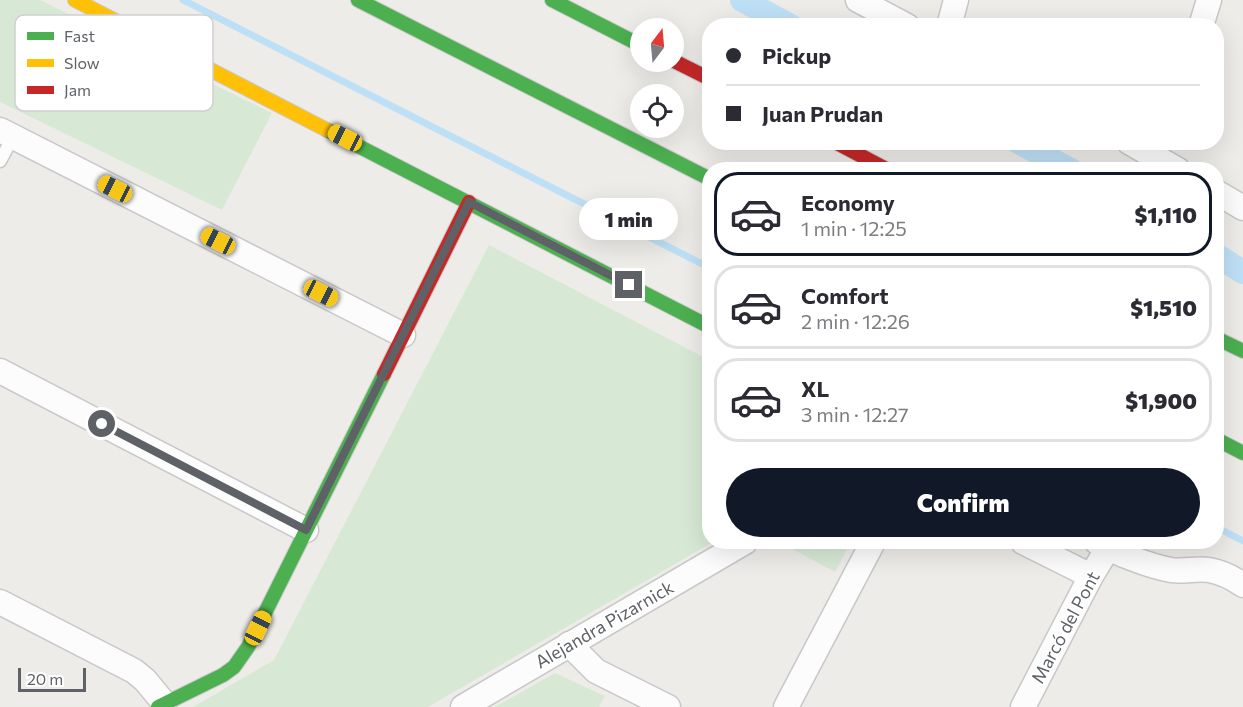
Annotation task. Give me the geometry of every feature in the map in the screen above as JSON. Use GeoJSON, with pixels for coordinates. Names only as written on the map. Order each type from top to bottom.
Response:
{"type":"FeatureCollection","features":[{"type":"Feature","properties":{"kind":"main road"},"geometry":{"type":"LineString","coordinates":[[75,0],[104,15]]}},
{"type":"Feature","properties":{"kind":"main road"},"geometry":{"type":"LineString","coordinates":[[358,0],[702,175]]}},
{"type":"Feature","properties":{"kind":"main road"},"geometry":{"type":"LineString","coordinates":[[552,0],[630,40]]}},
{"type":"Feature","properties":{"kind":"main road"},"geometry":{"type":"LineString","coordinates":[[684,66],[702,75]]}},
{"type":"Feature","properties":{"kind":"main road"},"geometry":{"type":"LineString","coordinates":[[213,71],[702,323]]}},
{"type":"Feature","properties":{"kind":"main road"},"geometry":{"type":"LineString","coordinates":[[850,150],[873,162]]}},
{"type":"Feature","properties":{"kind":"main road"},"geometry":{"type":"LineString","coordinates":[[161,705],[223,675],[234,667],[248,647],[469,202]]}},
{"type":"Feature","properties":{"kind":"main road"},"geometry":{"type":"LineString","coordinates":[[1224,333],[1243,340]]}},
{"type":"Feature","properties":{"kind":"main road"},"geometry":{"type":"LineString","coordinates":[[1224,342],[1243,351]]}},
{"type":"Feature","properties":{"kind":"main road"},"geometry":{"type":"LineString","coordinates":[[1224,443],[1243,453]]}},
{"type":"Feature","properties":{"kind":"street"},"geometry":{"type":"LineString","coordinates":[[858,0],[892,18]]}},
{"type":"Feature","properties":{"kind":"street"},"geometry":{"type":"LineString","coordinates":[[951,18],[956,0]]}},
{"type":"Feature","properties":{"kind":"street"},"geometry":{"type":"LineString","coordinates":[[1203,18],[1209,0]]}},
{"type":"Feature","properties":{"kind":"street"},"geometry":{"type":"LineString","coordinates":[[6,134],[403,335]]}},
{"type":"Feature","properties":{"kind":"street"},"geometry":{"type":"LineString","coordinates":[[1150,150],[1168,157]]}},
{"type":"Feature","properties":{"kind":"street"},"geometry":{"type":"LineString","coordinates":[[1224,197],[1243,208]]}},
{"type":"Feature","properties":{"kind":"street"},"geometry":{"type":"LineString","coordinates":[[0,371],[306,530]]}},
{"type":"Feature","properties":{"kind":"street","name":"Alejandra Pizarnick"},"geometry":{"type":"LineString","coordinates":[[463,707],[733,549]]}},
{"type":"Feature","properties":{"kind":"street"},"geometry":{"type":"LineString","coordinates":[[786,707],[869,549]]}},
{"type":"Feature","properties":{"kind":"street"},"geometry":{"type":"LineString","coordinates":[[1037,549],[1091,576]]}},
{"type":"Feature","properties":{"kind":"street","name":"Marcó del Pont"},"geometry":{"type":"LineString","coordinates":[[1023,707],[1091,576],[1101,549]]}},
{"type":"Feature","properties":{"kind":"street"},"geometry":{"type":"LineString","coordinates":[[1112,549],[1149,564],[1172,570],[1209,570],[1233,578],[1243,585]]}},
{"type":"Feature","properties":{"kind":"street"},"geometry":{"type":"LineString","coordinates":[[0,602],[134,671],[145,680],[161,705]]}},
{"type":"Feature","properties":{"kind":"street"},"geometry":{"type":"LineString","coordinates":[[569,644],[596,671],[668,707]]}},
{"type":"Feature","properties":{"kind":"lane"},"geometry":{"type":"LineString","coordinates":[[0,161],[6,134]]}},
{"type":"Feature","properties":{"kind":"green space"},"geometry":{"type":"Polygon","coordinates":[[[0,0],[40,0],[71,15],[15,15],[15,109],[0,102],[0,0]]]}},
{"type":"Feature","properties":{"kind":"green space"},"geometry":{"type":"Polygon","coordinates":[[[213,84],[272,113],[222,210],[18,111],[213,111],[213,84]]]}},
{"type":"Feature","properties":{"kind":"green space"},"geometry":{"type":"Polygon","coordinates":[[[489,245],[702,356],[702,548],[428,707],[193,707],[274,660],[489,245]]]}},
{"type":"Feature","properties":{"kind":"green space"},"geometry":{"type":"Polygon","coordinates":[[[792,549],[847,549],[835,572],[792,549]]]}},
{"type":"Feature","properties":{"kind":"green space"},"geometry":{"type":"Polygon","coordinates":[[[555,673],[605,696],[599,707],[495,707],[555,673]]]}},
{"type":"Feature","properties":{"kind":"waterway"},"geometry":{"type":"LineString","coordinates":[[183,0],[212,15]]}},
{"type":"Feature","properties":{"kind":"waterway"},"geometry":{"type":"LineString","coordinates":[[742,0],[776,18]]}},
{"type":"Feature","properties":{"kind":"waterway"},"geometry":{"type":"LineString","coordinates":[[213,15],[702,264]]}},
{"type":"Feature","properties":{"kind":"waterway"},"geometry":{"type":"LineString","coordinates":[[1033,150],[1056,162]]}},
{"type":"Feature","properties":{"kind":"waterway"},"geometry":{"type":"LineString","coordinates":[[1224,260],[1243,272]]}},
{"type":"Feature","properties":{"kind":"waterway"},"geometry":{"type":"LineString","coordinates":[[1224,531],[1243,541]]}},
{"type":"Feature","properties":{"kind":"traffic: fast"},"geometry":{"type":"LineString","coordinates":[[358,0],[702,175]]}},
{"type":"Feature","properties":{"kind":"traffic: fast"},"geometry":{"type":"LineString","coordinates":[[552,0],[630,40]]}},
{"type":"Feature","properties":{"kind":"traffic: fast"},"geometry":{"type":"LineString","coordinates":[[327,130],[702,323]]}},
{"type":"Feature","properties":{"kind":"traffic: fast"},"geometry":{"type":"LineString","coordinates":[[1224,342],[1243,351]]}},
{"type":"Feature","properties":{"kind":"traffic: fast"},"geometry":{"type":"LineString","coordinates":[[158,707],[223,675],[234,667],[248,647],[384,374]]}},
{"type":"Feature","properties":{"kind":"traffic: fast"},"geometry":{"type":"LineString","coordinates":[[1224,443],[1243,453]]}},
{"type":"Feature","properties":{"kind":"traffic: slow"},"geometry":{"type":"LineString","coordinates":[[75,0],[104,15]]}},
{"type":"Feature","properties":{"kind":"traffic: slow"},"geometry":{"type":"LineString","coordinates":[[213,71],[327,130]]}},
{"type":"Feature","properties":{"kind":"traffic: jam"},"geometry":{"type":"LineString","coordinates":[[684,66],[702,75]]}},
{"type":"Feature","properties":{"kind":"traffic: jam"},"geometry":{"type":"LineString","coordinates":[[850,150],[873,162]]}},
{"type":"Feature","properties":{"kind":"traffic: jam"},"geometry":{"type":"LineString","coordinates":[[384,374],[469,202]]}},
{"type":"Feature","properties":{"kind":"route"},"geometry":{"type":"LineString","coordinates":[[102,424],[306,530],[469,202],[629,285]]}}]}
